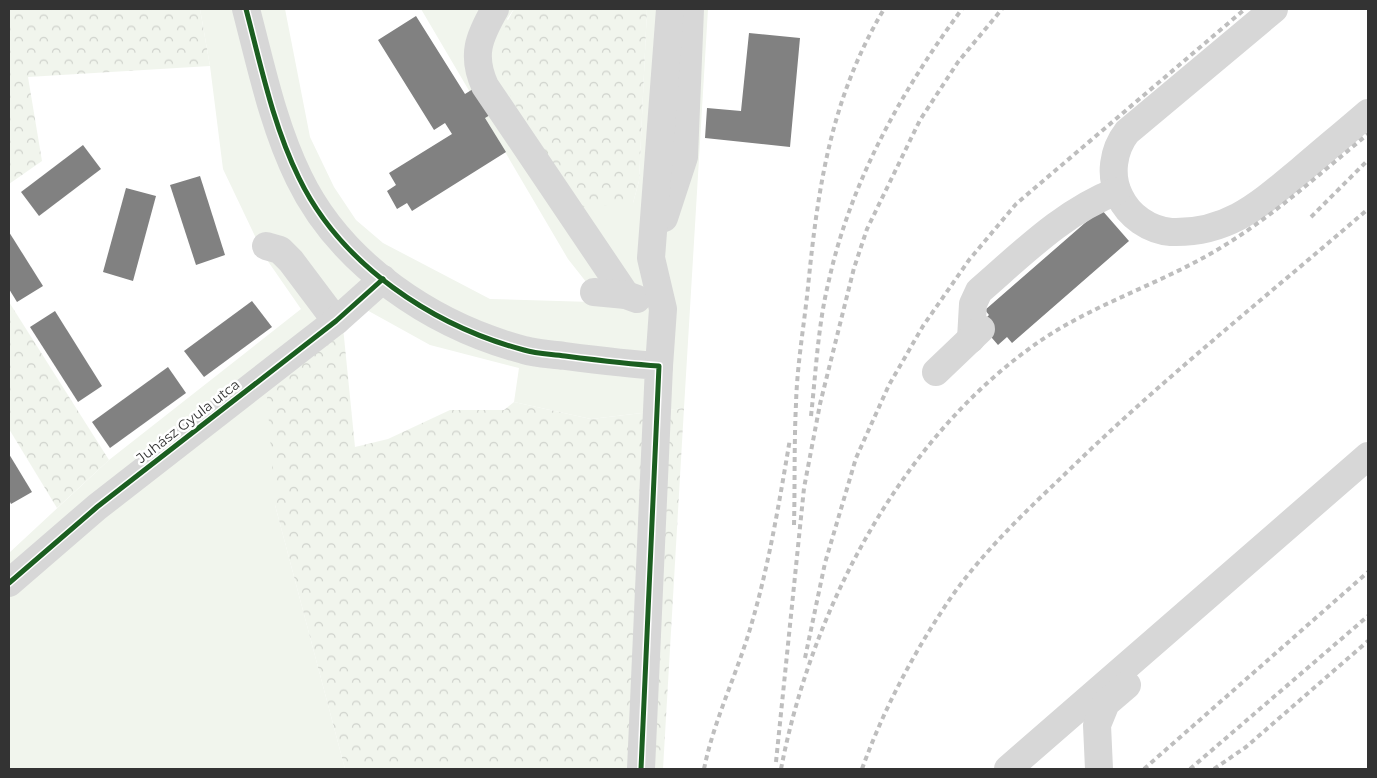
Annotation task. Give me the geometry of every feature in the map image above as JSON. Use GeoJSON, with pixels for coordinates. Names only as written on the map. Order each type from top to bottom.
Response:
{"type":"FeatureCollection","features":[{"type":"Feature","properties":{"kind":"street"},"geometry":{"type":"LineString","coordinates":[[246,9],[273,113],[300,180],[322,216],[346,245],[383,279],[430,313],[479,336],[526,351],[659,366]]}},
{"type":"Feature","properties":{"kind":"street"},"geometry":{"type":"LineString","coordinates":[[495,9],[484,28],[477,58],[478,71],[485,86],[626,294]]}},
{"type":"Feature","properties":{"kind":"street"},"geometry":{"type":"LineString","coordinates":[[641,769],[663,309],[651,258],[670,9]]}},
{"type":"Feature","properties":{"kind":"street"},"geometry":{"type":"LineString","coordinates":[[651,258],[684,157],[690,9]]}},
{"type":"Feature","properties":{"kind":"street"},"geometry":{"type":"LineString","coordinates":[[1274,9],[1127,132],[1120,141],[1114,159],[1114,178],[1117,191],[1132,214],[1156,229],[1188,232],[1214,228],[1246,213],[1261,203],[1368,113]]}},
{"type":"Feature","properties":{"kind":"street"},"geometry":{"type":"LineString","coordinates":[[936,372],[976,334],[973,304],[980,291],[1063,218],[1094,200],[1117,191]]}},
{"type":"Feature","properties":{"kind":"street"},"geometry":{"type":"LineString","coordinates":[[266,246],[280,250],[291,261],[336,320]]}},
{"type":"Feature","properties":{"kind":"street","name":"Juhász Gyula utca"},"geometry":{"type":"LineString","coordinates":[[9,583],[97,506],[336,320],[383,279]]}},
{"type":"Feature","properties":{"kind":"street"},"geometry":{"type":"LineString","coordinates":[[594,292],[626,294],[663,309]]}},
{"type":"Feature","properties":{"kind":"street"},"geometry":{"type":"LineString","coordinates":[[1018,765],[1368,456]]}},
{"type":"Feature","properties":{"kind":"street"},"geometry":{"type":"LineString","coordinates":[[1099,769],[1097,725],[1106,703],[1190,627],[1201,602]]}},
{"type":"Feature","properties":{"kind":"green space"},"geometry":{"type":"Polygon","coordinates":[[[9,9],[200,9],[210,66],[28,77],[42,161],[9,184],[9,9]]]}},
{"type":"Feature","properties":{"kind":"green space"},"geometry":{"type":"Polygon","coordinates":[[[200,9],[285,9],[310,137],[334,187],[356,220],[383,243],[490,299],[592,302],[594,292],[568,259],[421,9],[514,9],[507,19],[633,203],[639,181],[647,9],[708,9],[684,408],[591,419],[514,402],[519,368],[430,345],[365,309],[343,327],[275,505],[345,769],[9,769],[9,553],[109,460],[301,309],[265,257],[223,169],[210,66],[200,9]]]}},
{"type":"Feature","properties":{"kind":"green space"},"geometry":{"type":"Polygon","coordinates":[[[514,9],[647,9],[639,181],[633,203],[582,207],[530,131],[517,109],[500,68],[499,46],[504,29],[514,9]]]}},
{"type":"Feature","properties":{"kind":"green space"},"geometry":{"type":"Polygon","coordinates":[[[9,302],[109,460],[57,508],[9,429],[9,302]]]}},
{"type":"Feature","properties":{"kind":"green space"},"geometry":{"type":"Polygon","coordinates":[[[343,327],[355,447],[388,439],[450,410],[504,410],[514,402],[591,419],[684,408],[663,769],[345,769],[275,505],[266,382],[343,327]]]}},
{"type":"Feature","properties":{"kind":"building"},"geometry":{"type":"Polygon","coordinates":[[[416,16],[465,94],[473,89],[490,115],[485,118],[506,152],[412,211],[407,203],[397,209],[387,191],[396,185],[389,173],[452,134],[445,123],[434,130],[378,40],[416,16]]]}},
{"type":"Feature","properties":{"kind":"building"},"geometry":{"type":"Polygon","coordinates":[[[749,33],[800,38],[790,147],[705,138],[707,108],[741,111],[749,33]]]}},
{"type":"Feature","properties":{"kind":"building"},"geometry":{"type":"Polygon","coordinates":[[[83,145],[101,169],[39,216],[21,192],[83,145]]]}},
{"type":"Feature","properties":{"kind":"building"},"geometry":{"type":"Polygon","coordinates":[[[200,176],[225,255],[196,265],[170,185],[200,176]]]}},
{"type":"Feature","properties":{"kind":"building"},"geometry":{"type":"Polygon","coordinates":[[[126,188],[156,196],[133,281],[103,272],[126,188]]]}},
{"type":"Feature","properties":{"kind":"building"},"geometry":{"type":"Polygon","coordinates":[[[1101,209],[1129,241],[1012,343],[1007,337],[998,345],[980,324],[989,315],[985,310],[1101,209]]]}},
{"type":"Feature","properties":{"kind":"building"},"geometry":{"type":"Polygon","coordinates":[[[9,232],[43,286],[17,302],[9,289],[9,232]]]}},
{"type":"Feature","properties":{"kind":"building"},"geometry":{"type":"Polygon","coordinates":[[[252,301],[272,327],[204,377],[184,351],[252,301]]]}},
{"type":"Feature","properties":{"kind":"building"},"geometry":{"type":"Polygon","coordinates":[[[55,311],[102,386],[78,402],[30,327],[55,311]]]}},
{"type":"Feature","properties":{"kind":"building"},"geometry":{"type":"Polygon","coordinates":[[[168,367],[186,393],[110,448],[92,422],[168,367]]]}},
{"type":"Feature","properties":{"kind":"building"},"geometry":{"type":"Polygon","coordinates":[[[9,454],[32,492],[11,504],[9,500],[9,454]]]}},
{"type":"Feature","properties":{"kind":"railway"},"geometry":{"type":"LineString","coordinates":[[794,525],[798,375],[822,178],[839,109],[851,76],[866,42],[884,9]]}},
{"type":"Feature","properties":{"kind":"railway"},"geometry":{"type":"LineString","coordinates":[[811,416],[825,297],[839,243],[851,207],[865,172],[899,104],[962,9]]}},
{"type":"Feature","properties":{"kind":"railway"},"geometry":{"type":"LineString","coordinates":[[776,762],[804,488],[820,404],[854,268],[867,229],[920,120],[958,62],[1002,9]]}},
{"type":"Feature","properties":{"kind":"railway"},"geometry":{"type":"LineString","coordinates":[[805,658],[825,563],[856,458],[889,385],[923,326],[969,260],[1016,204],[1245,9]]}},
{"type":"Feature","properties":{"kind":"railway"},"geometry":{"type":"LineString","coordinates":[[781,769],[795,708],[815,648],[840,588],[870,530],[906,476],[946,425],[991,380],[1040,341],[1102,306],[1189,265],[1231,241],[1272,213],[1368,134]]}},
{"type":"Feature","properties":{"kind":"railway"},"geometry":{"type":"LineString","coordinates":[[1311,217],[1368,160]]}},
{"type":"Feature","properties":{"kind":"railway"},"geometry":{"type":"LineString","coordinates":[[862,769],[890,702],[925,637],[964,579],[1005,532],[1138,406],[1368,209]]}},
{"type":"Feature","properties":{"kind":"railway"},"geometry":{"type":"LineString","coordinates":[[704,769],[713,733],[744,646],[763,582],[790,439]]}},
{"type":"Feature","properties":{"kind":"railway"},"geometry":{"type":"LineString","coordinates":[[1144,769],[1368,572]]}},
{"type":"Feature","properties":{"kind":"railway"},"geometry":{"type":"LineString","coordinates":[[1190,769],[1368,616]]}},
{"type":"Feature","properties":{"kind":"railway"},"geometry":{"type":"LineString","coordinates":[[1214,769],[1246,747],[1368,641]]}},
{"type":"Feature","properties":{"kind":"cycle path"},"geometry":{"type":"LineString","coordinates":[[246,9],[275,116],[299,178],[317,209],[339,238],[365,264],[393,288],[424,308],[456,325],[490,339],[534,352],[659,366],[641,769]]}},
{"type":"Feature","properties":{"kind":"cycle path"},"geometry":{"type":"LineString","coordinates":[[9,583],[97,507],[336,321],[383,279]]}}]}
